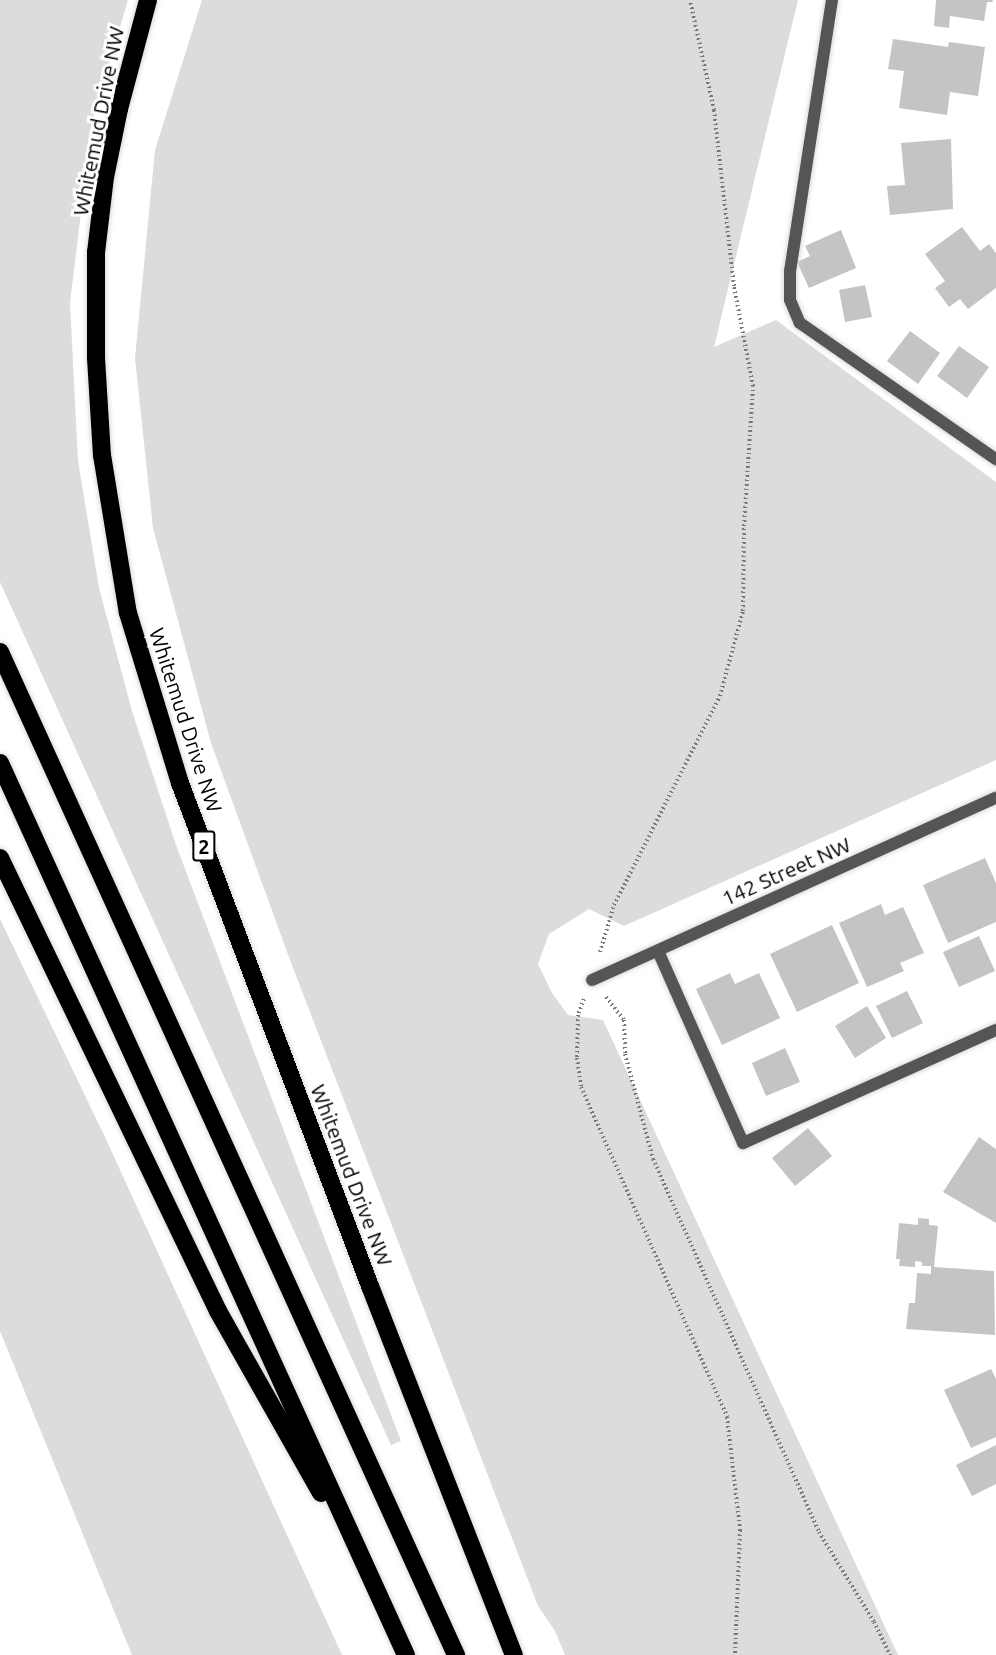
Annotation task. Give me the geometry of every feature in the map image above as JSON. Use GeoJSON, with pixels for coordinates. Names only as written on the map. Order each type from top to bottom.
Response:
{"type":"FeatureCollection","features":[{"type":"Feature","properties":{"kind":"highway","name":"Whitemud Drive NW"},"geometry":{"type":"LineString","coordinates":[[148,0],[119,108],[105,177],[96,252],[96,358],[102,455],[128,613],[196,826],[370,1286],[514,1655]]}},
{"type":"Feature","properties":{"kind":"highway"},"geometry":{"type":"LineString","coordinates":[[0,652],[456,1655]]}},
{"type":"Feature","properties":{"kind":"highway"},"geometry":{"type":"LineString","coordinates":[[0,762],[406,1655]]}},
{"type":"Feature","properties":{"kind":"highway"},"geometry":{"type":"LineString","coordinates":[[0,858],[218,1311],[380,1598]]}},
{"type":"Feature","properties":{"kind":"street"},"geometry":{"type":"LineString","coordinates":[[832,0],[790,271],[790,300],[800,323],[996,459]]}},
{"type":"Feature","properties":{"kind":"street","name":"142 Street NW"},"geometry":{"type":"LineString","coordinates":[[592,980],[996,798]]}},
{"type":"Feature","properties":{"kind":"street"},"geometry":{"type":"LineString","coordinates":[[658,951],[743,1143],[996,1030]]}},
{"type":"Feature","properties":{"kind":"path"},"geometry":{"type":"LineString","coordinates":[[690,0],[714,110],[734,286],[753,386],[744,526],[743,611],[720,696],[614,905],[592,980],[578,1015],[577,1058],[581,1087],[727,1417],[740,1530],[736,1655]]}},
{"type":"Feature","properties":{"kind":"path"},"geometry":{"type":"LineString","coordinates":[[592,980],[624,1020],[625,1054],[653,1160],[819,1532],[874,1622],[890,1655]]}},
{"type":"Feature","properties":{"kind":"shaded area"},"geometry":{"type":"Polygon","coordinates":[[[0,0],[128,0],[92,122],[70,303],[78,461],[99,588],[132,711],[176,845],[401,1441],[391,1445],[0,582],[0,0]]]}},
{"type":"Feature","properties":{"kind":"shaded area"},"geometry":{"type":"Polygon","coordinates":[[[202,0],[798,0],[714,347],[776,320],[996,482],[996,760],[624,926],[589,909],[549,934],[538,964],[552,993],[568,1015],[603,1020],[898,1655],[565,1655],[555,1631],[538,1606],[290,960],[211,743],[153,528],[135,358],[155,150],[202,0]]]}},
{"type":"Feature","properties":{"kind":"shaded area"},"geometry":{"type":"Polygon","coordinates":[[[0,919],[104,1135],[342,1655],[132,1655],[0,1331],[0,919]]]}},
{"type":"Feature","properties":{"kind":"building"},"geometry":{"type":"Polygon","coordinates":[[[936,0],[993,0],[987,2],[984,21],[950,16],[949,28],[934,26],[936,0]]]}},
{"type":"Feature","properties":{"kind":"building"},"geometry":{"type":"Polygon","coordinates":[[[893,39],[948,47],[949,42],[985,47],[978,96],[950,92],[947,115],[899,108],[904,71],[888,69],[893,39]]]}},
{"type":"Feature","properties":{"kind":"building"},"geometry":{"type":"Polygon","coordinates":[[[951,139],[953,209],[890,215],[887,186],[905,185],[901,143],[951,139]]]}},
{"type":"Feature","properties":{"kind":"building"},"geometry":{"type":"Polygon","coordinates":[[[962,227],[980,251],[989,244],[996,253],[996,288],[968,309],[960,299],[949,307],[935,288],[945,281],[925,254],[962,227]]]}},
{"type":"Feature","properties":{"kind":"building"},"geometry":{"type":"Polygon","coordinates":[[[841,230],[856,268],[809,288],[797,262],[810,256],[805,246],[841,230]]]}},
{"type":"Feature","properties":{"kind":"building"},"geometry":{"type":"Polygon","coordinates":[[[865,285],[872,317],[845,322],[839,290],[865,285]]]}},
{"type":"Feature","properties":{"kind":"building"},"geometry":{"type":"Polygon","coordinates":[[[910,331],[940,353],[918,384],[887,361],[910,331]]]}},
{"type":"Feature","properties":{"kind":"building"},"geometry":{"type":"Polygon","coordinates":[[[959,346],[989,367],[967,398],[937,376],[959,346]]]}},
{"type":"Feature","properties":{"kind":"building"},"geometry":{"type":"Polygon","coordinates":[[[985,858],[996,883],[996,922],[948,943],[923,885],[985,858]]]}},
{"type":"Feature","properties":{"kind":"building"},"geometry":{"type":"Polygon","coordinates":[[[881,904],[885,915],[903,907],[924,953],[900,963],[904,971],[867,987],[839,923],[881,904]]]}},
{"type":"Feature","properties":{"kind":"building"},"geometry":{"type":"Polygon","coordinates":[[[832,925],[859,983],[797,1012],[770,954],[832,925]]]}},
{"type":"Feature","properties":{"kind":"building"},"geometry":{"type":"Polygon","coordinates":[[[979,936],[995,971],[959,987],[943,952],[979,936]]]}},
{"type":"Feature","properties":{"kind":"building"},"geometry":{"type":"Polygon","coordinates":[[[730,973],[735,984],[759,973],[780,1018],[722,1045],[696,989],[730,973]]]}},
{"type":"Feature","properties":{"kind":"building"},"geometry":{"type":"Polygon","coordinates":[[[907,991],[923,1023],[892,1038],[876,1006],[907,991]]]}},
{"type":"Feature","properties":{"kind":"building"},"geometry":{"type":"Polygon","coordinates":[[[867,1006],[886,1038],[855,1058],[835,1026],[867,1006]]]}},
{"type":"Feature","properties":{"kind":"building"},"geometry":{"type":"Polygon","coordinates":[[[785,1048],[800,1082],[766,1096],[752,1063],[785,1048]]]}},
{"type":"Feature","properties":{"kind":"building"},"geometry":{"type":"Polygon","coordinates":[[[808,1128],[832,1156],[795,1186],[772,1158],[808,1128]]]}},
{"type":"Feature","properties":{"kind":"building"},"geometry":{"type":"Polygon","coordinates":[[[979,1137],[996,1149],[996,1223],[943,1192],[979,1137]]]}},
{"type":"Feature","properties":{"kind":"building"},"geometry":{"type":"Polygon","coordinates":[[[918,1218],[929,1219],[929,1225],[938,1226],[934,1267],[994,1271],[995,1335],[906,1329],[909,1303],[915,1303],[917,1273],[931,1274],[931,1266],[922,1266],[922,1262],[915,1261],[915,1267],[899,1266],[900,1259],[896,1259],[899,1223],[918,1225],[918,1218]]]}},
{"type":"Feature","properties":{"kind":"building"},"geometry":{"type":"Polygon","coordinates":[[[991,1369],[996,1379],[996,1437],[971,1448],[944,1390],[991,1369]]]}},
{"type":"Feature","properties":{"kind":"building"},"geometry":{"type":"Polygon","coordinates":[[[996,1445],[996,1484],[972,1496],[956,1465],[996,1445]]]}}]}
